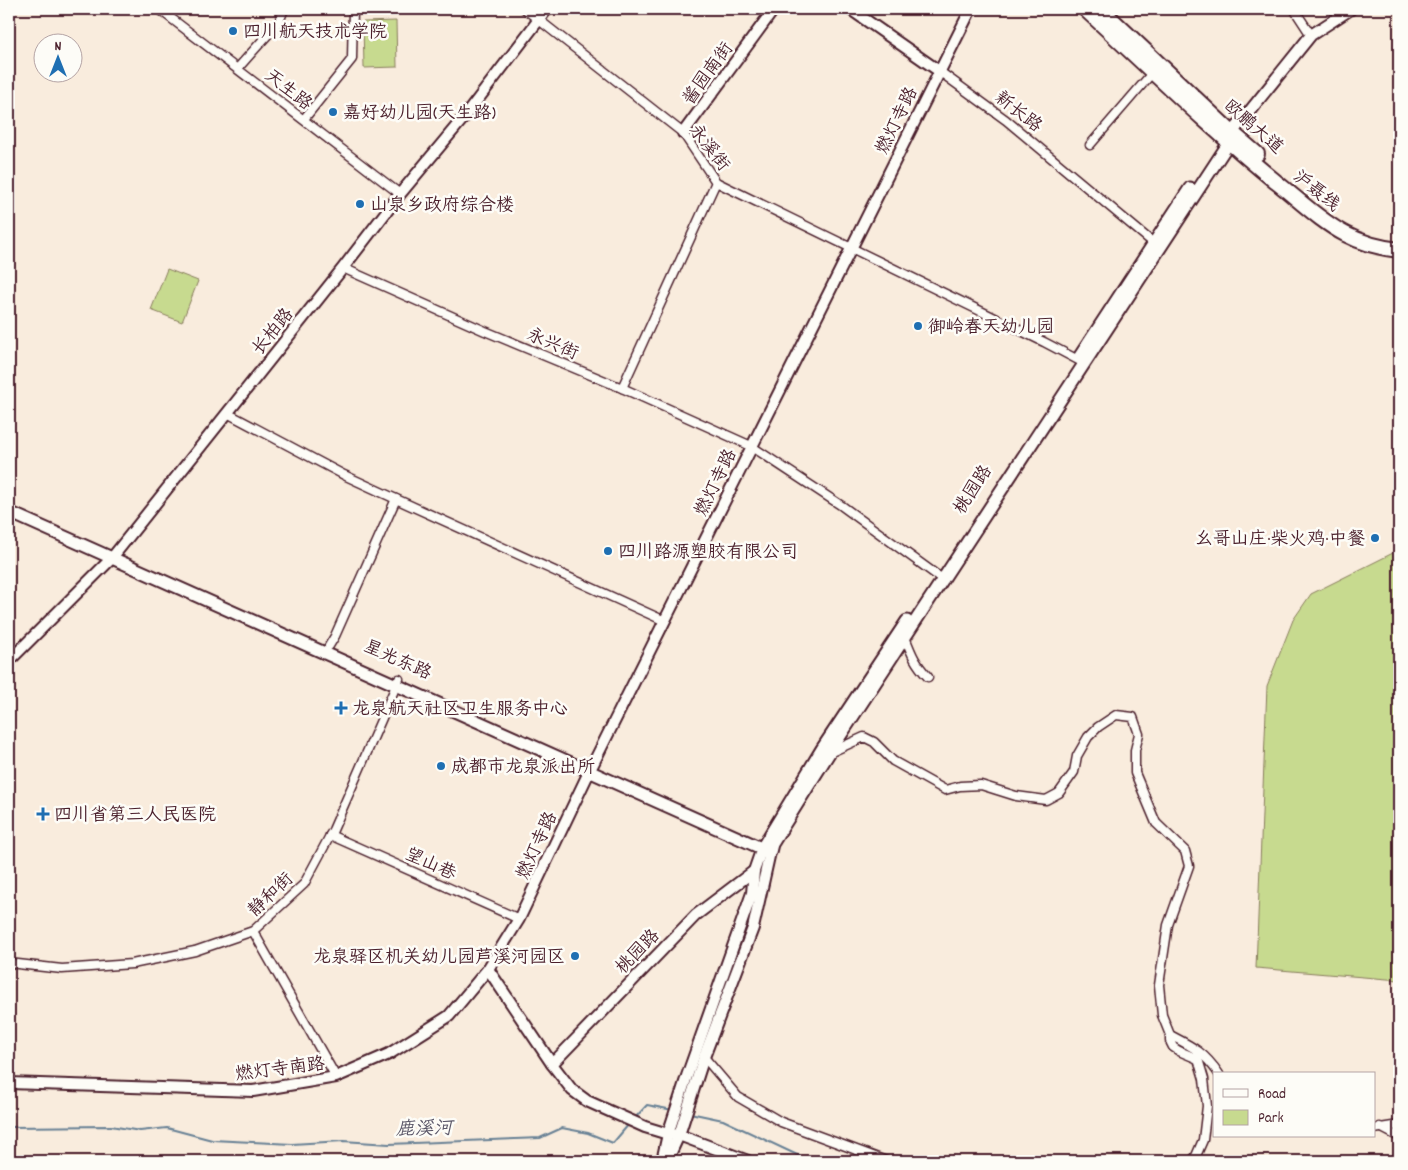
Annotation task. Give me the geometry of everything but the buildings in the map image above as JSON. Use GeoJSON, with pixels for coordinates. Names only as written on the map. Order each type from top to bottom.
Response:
{"type":"FeatureCollection","features":[{"type":"Feature","properties":{"kind":"highway","name":"欧鹏大道"},"geometry":{"type":"LineString","coordinates":[[1085,9],[1153,72],[1229,136],[1342,225],[1371,237],[1399,242]]}},
{"type":"Feature","properties":{"kind":"highway","name":"欧鹏大道"},"geometry":{"type":"LineString","coordinates":[[1101,9],[1229,136]]}},
{"type":"Feature","properties":{"kind":"highway","name":"沪聂线"},"geometry":{"type":"LineString","coordinates":[[1229,136],[1332,227],[1374,246],[1399,250]]}},
{"type":"Feature","properties":{"kind":"main road","name":"桃园路"},"geometry":{"type":"LineString","coordinates":[[767,846],[822,749],[941,577],[1229,136]]}},
{"type":"Feature","properties":{"kind":"main road","name":"星光东路"},"geometry":{"type":"LineString","coordinates":[[9,504],[113,556],[767,846]]}},
{"type":"Feature","properties":{"kind":"main road","name":"星光东路"},"geometry":{"type":"LineString","coordinates":[[9,512],[329,646],[398,682]]}},
{"type":"Feature","properties":{"kind":"main road"},"geometry":{"type":"LineString","coordinates":[[767,846],[906,637],[941,577]]}},
{"type":"Feature","properties":{"kind":"street","name":"天生路"},"geometry":{"type":"LineString","coordinates":[[159,9],[400,194]]}},
{"type":"Feature","properties":{"kind":"street"},"geometry":{"type":"LineString","coordinates":[[238,68],[279,22],[284,9]]}},
{"type":"Feature","properties":{"kind":"street"},"geometry":{"type":"LineString","coordinates":[[304,119],[352,58],[353,9]]}},
{"type":"Feature","properties":{"kind":"street","name":"永溪街"},"geometry":{"type":"LineString","coordinates":[[525,9],[683,133],[716,182],[1081,361]]}},
{"type":"Feature","properties":{"kind":"street","name":"长柏路"},"geometry":{"type":"LineString","coordinates":[[9,661],[113,556],[400,194],[465,116],[547,9]]}},
{"type":"Feature","properties":{"kind":"street","name":"酱园南街"},"geometry":{"type":"LineString","coordinates":[[683,133],[774,9]]}},
{"type":"Feature","properties":{"kind":"street","name":"新长路"},"geometry":{"type":"LineString","coordinates":[[850,9],[1006,120],[1157,245]]}},
{"type":"Feature","properties":{"kind":"street","name":"燃灯寺路"},"geometry":{"type":"LineString","coordinates":[[488,969],[519,919],[751,446],[971,9]]}},
{"type":"Feature","properties":{"kind":"street"},"geometry":{"type":"LineString","coordinates":[[1294,9],[1311,34]]}},
{"type":"Feature","properties":{"kind":"street"},"geometry":{"type":"LineString","coordinates":[[1229,136],[1311,34],[1352,9]]}},
{"type":"Feature","properties":{"kind":"street"},"geometry":{"type":"LineString","coordinates":[[1090,145],[1153,72]]}},
{"type":"Feature","properties":{"kind":"street"},"geometry":{"type":"LineString","coordinates":[[622,388],[716,182]]}},
{"type":"Feature","properties":{"kind":"street","name":"永兴街"},"geometry":{"type":"LineString","coordinates":[[343,268],[485,331],[622,388],[751,446],[842,506],[941,577]]}},
{"type":"Feature","properties":{"kind":"street"},"geometry":{"type":"LineString","coordinates":[[227,413],[344,475],[396,500],[665,621]]}},
{"type":"Feature","properties":{"kind":"street"},"geometry":{"type":"LineString","coordinates":[[329,646],[396,500]]}},
{"type":"Feature","properties":{"kind":"street"},"geometry":{"type":"LineString","coordinates":[[906,637],[913,658],[928,677]]}},
{"type":"Feature","properties":{"kind":"street","name":"静和街"},"geometry":{"type":"LineString","coordinates":[[9,963],[62,969],[132,964],[194,951],[253,931],[304,884],[330,835],[398,682]]}},
{"type":"Feature","properties":{"kind":"street"},"geometry":{"type":"LineString","coordinates":[[829,753],[864,737],[874,742],[892,761],[945,790],[960,786],[981,785],[1016,796],[1046,800],[1059,793],[1074,772],[1077,756],[1088,737],[1098,727],[1116,715],[1133,718],[1139,734],[1135,750],[1135,773],[1156,823],[1185,851],[1189,866],[1168,925],[1159,985],[1162,1015],[1170,1035],[1170,1041],[1173,1047],[1179,1051],[1198,1059],[1204,1079],[1207,1106],[1203,1140],[1192,1161]]}},
{"type":"Feature","properties":{"kind":"street","name":"望山巷"},"geometry":{"type":"LineString","coordinates":[[330,835],[519,919]]}},
{"type":"Feature","properties":{"kind":"street"},"geometry":{"type":"LineString","coordinates":[[667,1161],[678,1118],[692,1077],[704,1057],[753,928],[767,846]]}},
{"type":"Feature","properties":{"kind":"street","name":"桃园路"},"geometry":{"type":"LineString","coordinates":[[692,1077],[752,894],[754,871],[767,846]]}},
{"type":"Feature","properties":{"kind":"street","name":"桃园路"},"geometry":{"type":"LineString","coordinates":[[552,1064],[696,915],[754,871]]}},
{"type":"Feature","properties":{"kind":"street"},"geometry":{"type":"LineString","coordinates":[[253,931],[336,1077]]}},
{"type":"Feature","properties":{"kind":"street"},"geometry":{"type":"LineString","coordinates":[[488,969],[552,1064],[572,1090],[587,1101],[646,1127],[748,1161]]}},
{"type":"Feature","properties":{"kind":"street","name":"燃灯寺南路"},"geometry":{"type":"LineString","coordinates":[[9,1083],[253,1091],[336,1077],[389,1054],[449,1016],[488,969]]}},
{"type":"Feature","properties":{"kind":"street"},"geometry":{"type":"LineString","coordinates":[[1170,1035],[1198,1050],[1209,1059],[1218,1072]]}},
{"type":"Feature","properties":{"kind":"street"},"geometry":{"type":"LineString","coordinates":[[704,1057],[738,1097],[781,1122],[886,1161]]}},
{"type":"Feature","properties":{"kind":"street"},"geometry":{"type":"LineString","coordinates":[[1377,1128],[1399,1124]]}},
{"type":"Feature","properties":{"kind":"street"},"geometry":{"type":"LineString","coordinates":[[1377,1128],[1399,1137]]}},
{"type":"Feature","properties":{"kind":"street"},"geometry":{"type":"LineString","coordinates":[[662,1161],[674,1135]]}},
{"type":"Feature","properties":{"kind":"street"},"geometry":{"type":"LineString","coordinates":[[9,1156],[12,1161]]}},
{"type":"Feature","properties":{"kind":"green space"},"geometry":{"type":"Polygon","coordinates":[[[396,21],[397,67],[364,68],[363,22],[396,21]]]}},
{"type":"Feature","properties":{"kind":"green space"},"geometry":{"type":"Polygon","coordinates":[[[167,269],[198,281],[182,322],[151,310],[167,269]]]}},
{"type":"Feature","properties":{"kind":"green space"},"geometry":{"type":"Polygon","coordinates":[[[1399,550],[1399,980],[1256,968],[1267,686],[1293,620],[1311,594],[1399,550]]]}},
{"type":"Feature","properties":{"kind":"waterway","name":"鹿溪河"},"geometry":{"type":"LineString","coordinates":[[634,1119],[647,1105],[673,1110]]}},
{"type":"Feature","properties":{"kind":"waterway","name":"鹿溪河"},"geometry":{"type":"LineString","coordinates":[[690,1113],[723,1120],[810,1161]]}},
{"type":"Feature","properties":{"kind":"waterway","name":"鹿溪河"},"geometry":{"type":"LineString","coordinates":[[9,1127],[111,1126],[140,1131],[167,1128],[212,1140],[292,1144],[343,1141],[389,1144],[540,1138],[562,1128],[588,1133],[613,1143],[629,1124]]}},
{"type":"Feature","properties":{"kind":"place","name":"四川航天技术学院"},"geometry":{"type":"Point","coordinates":[233,31]}},
{"type":"Feature","properties":{"kind":"place","name":"嘉好幼儿园(天生路)"},"geometry":{"type":"Point","coordinates":[333,112]}},
{"type":"Feature","properties":{"kind":"place","name":"山泉乡政府综合楼"},"geometry":{"type":"Point","coordinates":[360,204]}},
{"type":"Feature","properties":{"kind":"place","name":"御岭春天幼儿园"},"geometry":{"type":"Point","coordinates":[918,326]}},
{"type":"Feature","properties":{"kind":"place","name":"幺哥山庄·柴火鸡·中餐"},"geometry":{"type":"Point","coordinates":[1375,538]}},
{"type":"Feature","properties":{"kind":"place","name":"四川路源塑胶有限公司"},"geometry":{"type":"Point","coordinates":[608,551]}},
{"type":"Feature","properties":{"kind":"place","name":"龙泉航天社区卫生服务中心"},"geometry":{"type":"Point","coordinates":[341,708]}},
{"type":"Feature","properties":{"kind":"place","name":"成都市龙泉派出所"},"geometry":{"type":"Point","coordinates":[441,766]}},
{"type":"Feature","properties":{"kind":"place","name":"四川省第三人民医院"},"geometry":{"type":"Point","coordinates":[43,814]}},
{"type":"Feature","properties":{"kind":"place","name":"龙泉驿区机关幼儿园芦溪河园区"},"geometry":{"type":"Point","coordinates":[575,956]}}]}
